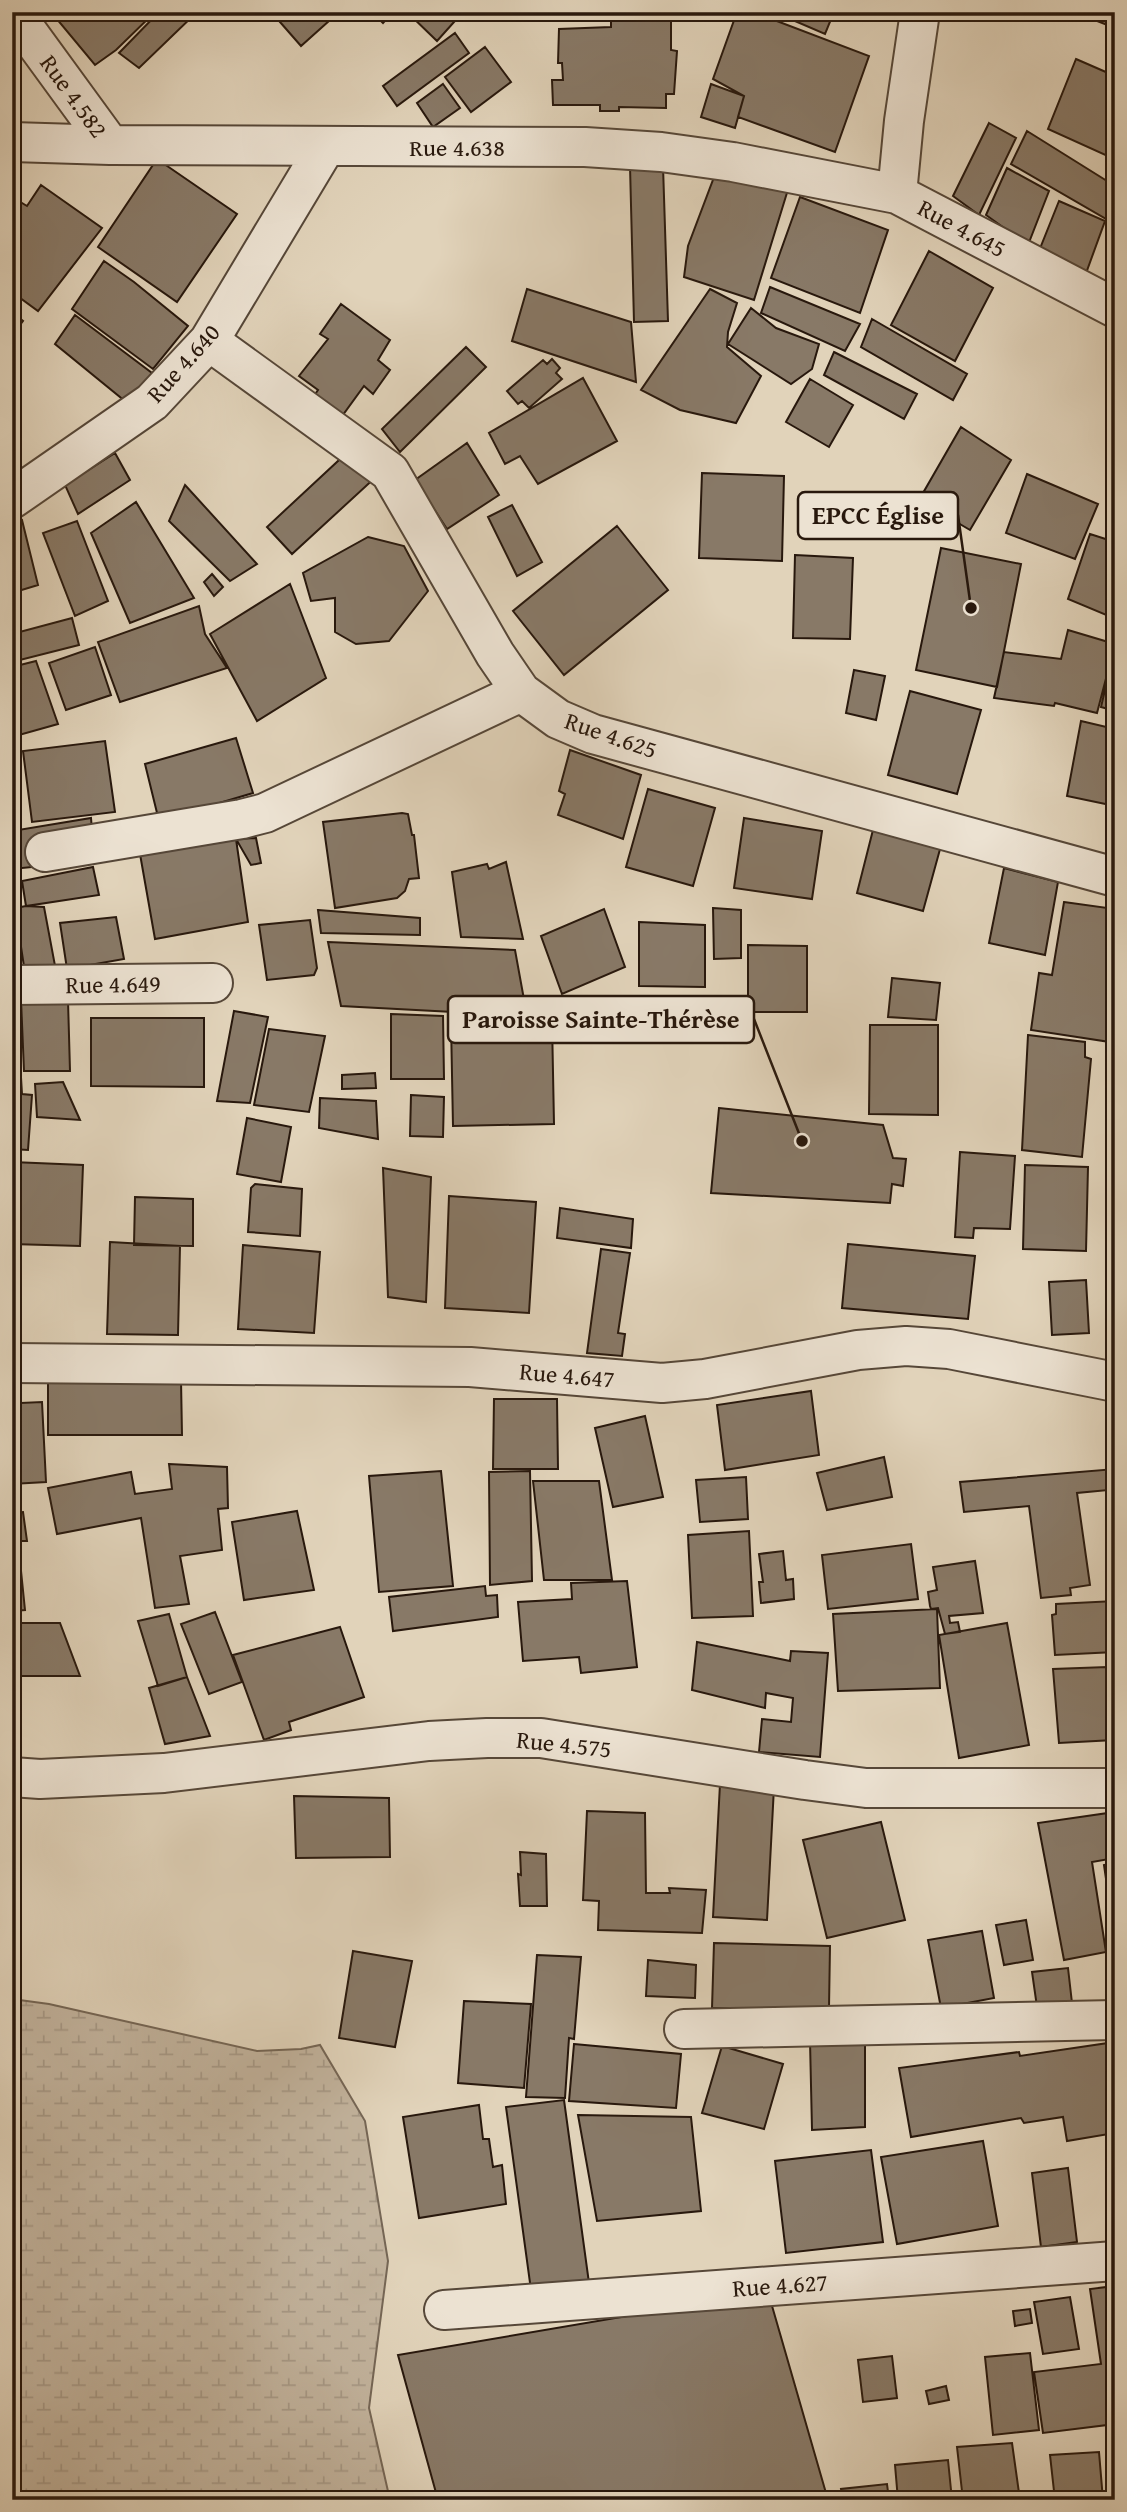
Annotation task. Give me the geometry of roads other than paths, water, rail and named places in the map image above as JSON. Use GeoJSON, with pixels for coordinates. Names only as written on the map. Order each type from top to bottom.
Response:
{"type":"FeatureCollection","features":[{"type":"Feature","properties":{"kind":"street","name":"Rue 4.582"},"geometry":{"type":"LineString","coordinates":[[13,12],[110,145]]}},
{"type":"Feature","properties":{"kind":"street","name":"Rue 4.645"},"geometry":{"type":"LineString","coordinates":[[920,12],[904,121],[897,194],[1115,308]]}},
{"type":"Feature","properties":{"kind":"street","name":"Rue 4.638"},"geometry":{"type":"LineString","coordinates":[[12,142],[110,145],[585,147],[661,152],[733,162],[897,194]]}},
{"type":"Feature","properties":{"kind":"street","name":"Rue 4.640"},"geometry":{"type":"LineString","coordinates":[[12,499],[152,402],[209,341],[326,146]]}},
{"type":"Feature","properties":{"kind":"street"},"geometry":{"type":"LineString","coordinates":[[45,852],[265,813],[522,691],[495,654],[390,472],[209,341]]}},
{"type":"Feature","properties":{"kind":"street","name":"Rue 4.625"},"geometry":{"type":"LineString","coordinates":[[522,691],[558,719],[593,734],[1115,877]]}},
{"type":"Feature","properties":{"kind":"street","name":"Rue 4.649"},"geometry":{"type":"LineString","coordinates":[[12,985],[213,983]]}},
{"type":"Feature","properties":{"kind":"street","name":"Rue 4.647"},"geometry":{"type":"LineString","coordinates":[[12,1363],[470,1367],[662,1383],[705,1380],[858,1350],[906,1346],[948,1349],[1115,1381]]}},
{"type":"Feature","properties":{"kind":"street","name":"Rue 4.575"},"geometry":{"type":"LineString","coordinates":[[12,1777],[40,1779],[164,1773],[429,1741],[541,1738],[866,1788],[1115,1788]]}},
{"type":"Feature","properties":{"kind":"street"},"geometry":{"type":"LineString","coordinates":[[684,2029],[1115,2020]]}},
{"type":"Feature","properties":{"kind":"street","name":"Rue 4.627"},"geometry":{"type":"LineString","coordinates":[[444,2310],[1115,2260]]}},
{"type":"Feature","properties":{"kind":"place","name":"EPCC Église"},"geometry":{"type":"Point","coordinates":[971,608]}},
{"type":"Feature","properties":{"kind":"place","name":"Paroisse Sainte-Thérèse"},"geometry":{"type":"Point","coordinates":[802,1141]}}]}
